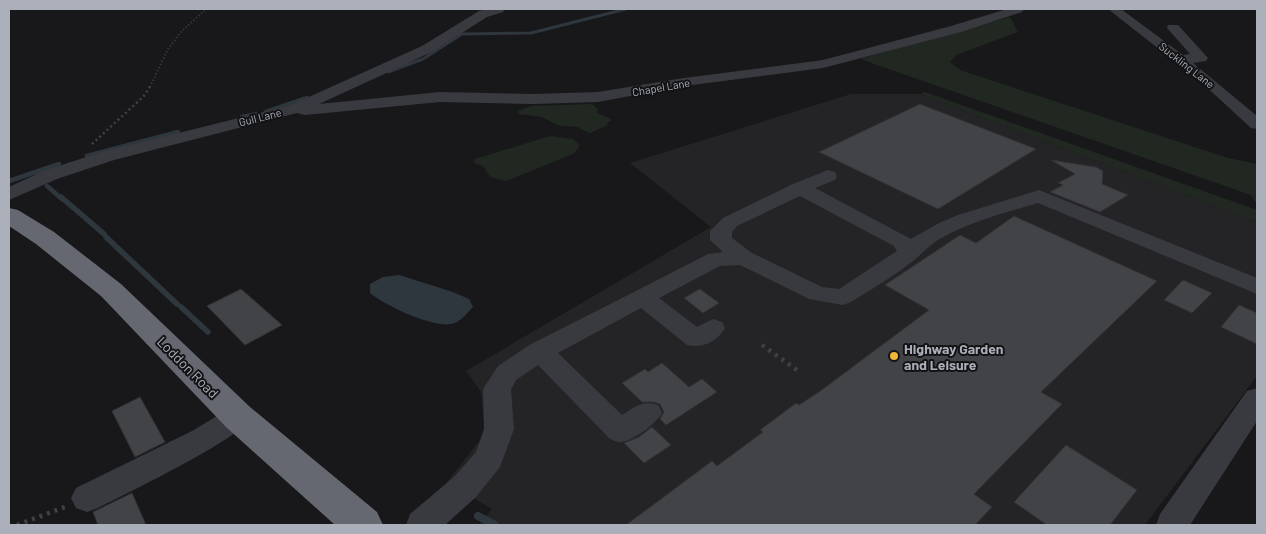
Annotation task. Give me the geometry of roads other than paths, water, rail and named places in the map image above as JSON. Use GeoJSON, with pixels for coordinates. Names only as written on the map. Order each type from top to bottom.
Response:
{"type":"FeatureCollection","features":[{"type":"Feature","properties":{"kind":"highway","name":"Loddon Road"},"geometry":{"type":"LineString","coordinates":[[9,215],[45,238],[111,290],[238,417],[363,525]]}},
{"type":"Feature","properties":{"kind":"street","name":"Gull Lane"},"geometry":{"type":"LineString","coordinates":[[9,194],[50,175],[80,164],[297,108],[427,49],[483,14],[499,9]]}},
{"type":"Feature","properties":{"kind":"street","name":"Chapel Lane"},"geometry":{"type":"LineString","coordinates":[[297,108],[305,110],[440,97],[533,99],[598,97],[676,83],[822,64],[956,29],[1018,9]]}},
{"type":"Feature","properties":{"kind":"street","name":"Suckling Lane"},"geometry":{"type":"LineString","coordinates":[[1114,9],[1181,59],[1257,124]]}},
{"type":"Feature","properties":{"kind":"street"},"geometry":{"type":"LineString","coordinates":[[1173,28],[1201,58],[1181,59]]}},
{"type":"Feature","properties":{"kind":"street"},"geometry":{"type":"LineString","coordinates":[[828,176],[730,222],[721,231],[721,240],[744,258],[817,294],[843,297],[902,259],[908,251],[950,225],[1039,196],[1257,287]]}},
{"type":"Feature","properties":{"kind":"street"},"geometry":{"type":"LineString","coordinates":[[800,188],[902,242],[908,251]]}},
{"type":"Feature","properties":{"kind":"street"},"geometry":{"type":"LineString","coordinates":[[422,525],[465,487],[489,458],[499,429],[497,389],[507,373],[540,351],[716,259],[744,258]]}},
{"type":"Feature","properties":{"kind":"street"},"geometry":{"type":"LineString","coordinates":[[642,297],[696,339],[713,328]]}},
{"type":"Feature","properties":{"kind":"street"},"geometry":{"type":"LineString","coordinates":[[540,351],[620,430],[648,413]]}},
{"type":"Feature","properties":{"kind":"street"},"geometry":{"type":"LineString","coordinates":[[1172,525],[1257,399]]}},
{"type":"Feature","properties":{"kind":"street"},"geometry":{"type":"LineString","coordinates":[[87,498],[204,438],[238,417]]}},
{"type":"Feature","properties":{"kind":"waterway"},"geometry":{"type":"LineString","coordinates":[[388,72],[423,59],[462,34],[531,33],[626,9]]}},
{"type":"Feature","properties":{"kind":"waterway"},"geometry":{"type":"LineString","coordinates":[[266,112],[307,98]]}},
{"type":"Feature","properties":{"kind":"waterway"},"geometry":{"type":"LineString","coordinates":[[242,117],[257,114]]}},
{"type":"Feature","properties":{"kind":"waterway"},"geometry":{"type":"LineString","coordinates":[[87,156],[178,132]]}},
{"type":"Feature","properties":{"kind":"waterway"},"geometry":{"type":"LineString","coordinates":[[9,181],[59,164]]}},
{"type":"Feature","properties":{"kind":"waterway"},"geometry":{"type":"LineString","coordinates":[[47,186],[62,199]]}},
{"type":"Feature","properties":{"kind":"waterway"},"geometry":{"type":"LineString","coordinates":[[61,197],[104,234]]}},
{"type":"Feature","properties":{"kind":"waterway"},"geometry":{"type":"LineString","coordinates":[[106,237],[177,304]]}},
{"type":"Feature","properties":{"kind":"waterway"},"geometry":{"type":"LineString","coordinates":[[181,307],[208,332]]}},
{"type":"Feature","properties":{"kind":"waterway"},"geometry":{"type":"LineString","coordinates":[[478,516],[495,525]]}},
{"type":"Feature","properties":{"kind":"place","name":"Highway Garden and Leisure"},"geometry":{"type":"Point","coordinates":[894,356]}}]}
